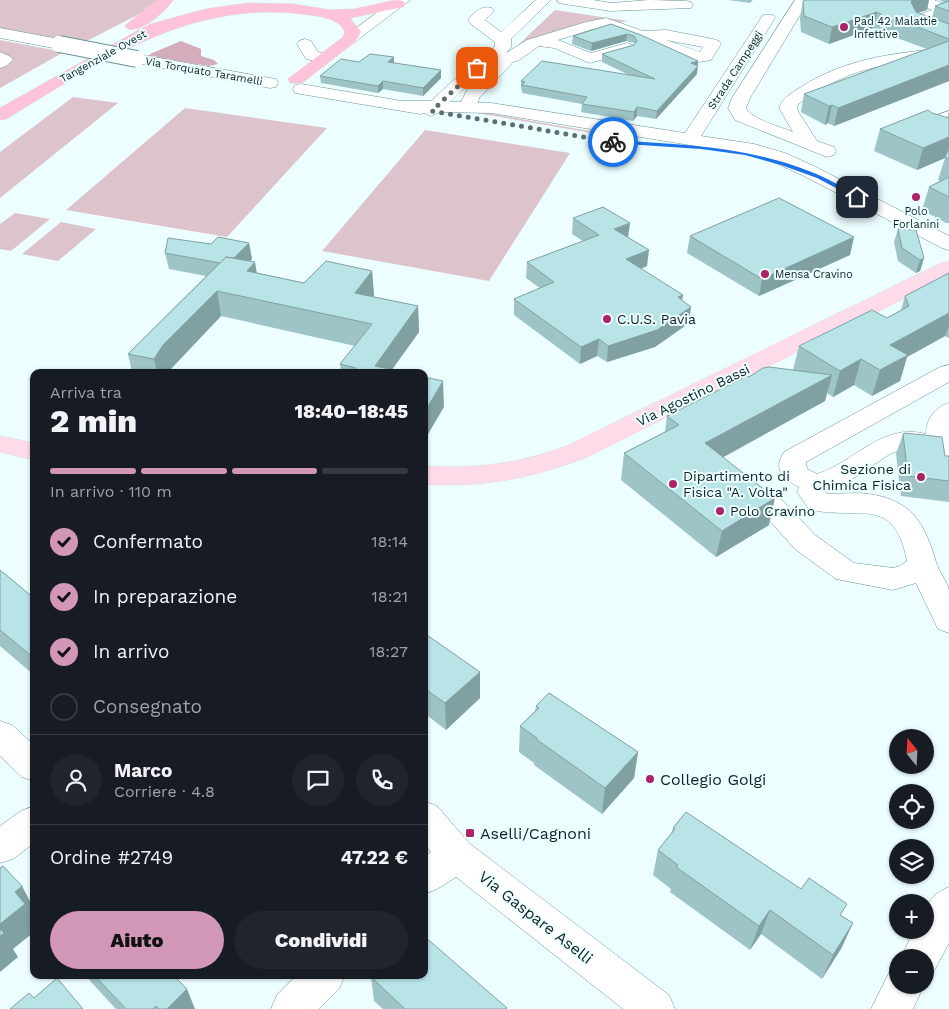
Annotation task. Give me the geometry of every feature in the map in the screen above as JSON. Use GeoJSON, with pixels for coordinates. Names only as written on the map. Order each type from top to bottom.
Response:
{"type":"FeatureCollection","features":[{"type":"Feature","properties":{"kind":"highway"},"geometry":{"type":"LineString","coordinates":[[137,30],[166,0]]}},
{"type":"Feature","properties":{"kind":"highway","name":"Tangenziale Ovest"},"geometry":{"type":"LineString","coordinates":[[0,98],[137,30],[208,0]]}},
{"type":"Feature","properties":{"kind":"highway"},"geometry":{"type":"LineString","coordinates":[[283,0],[302,8],[344,20],[351,26],[353,32],[350,39],[287,87]]}},
{"type":"Feature","properties":{"kind":"highway"},"geometry":{"type":"LineString","coordinates":[[328,15],[354,13],[400,1]]}},
{"type":"Feature","properties":{"kind":"highway","name":"Tangenziale Ovest"},"geometry":{"type":"LineString","coordinates":[[0,117],[183,3]]}},
{"type":"Feature","properties":{"kind":"highway"},"geometry":{"type":"LineString","coordinates":[[137,30],[221,8],[258,5],[302,8]]}},
{"type":"Feature","properties":{"kind":"main road","name":"Via Agostino Bassi"},"geometry":{"type":"LineString","coordinates":[[428,475],[466,477],[504,474],[548,464],[949,268]]}},
{"type":"Feature","properties":{"kind":"main road"},"geometry":{"type":"LineString","coordinates":[[0,438],[30,441]]}},
{"type":"Feature","properties":{"kind":"main road"},"geometry":{"type":"LineString","coordinates":[[0,444],[30,451]]}},
{"type":"Feature","properties":{"kind":"street"},"geometry":{"type":"LineString","coordinates":[[564,0],[611,7],[654,4],[686,6]]}},
{"type":"Feature","properties":{"kind":"street"},"geometry":{"type":"LineString","coordinates":[[802,0],[741,98],[738,108],[741,116],[827,151]]}},
{"type":"Feature","properties":{"kind":"street"},"geometry":{"type":"LineString","coordinates":[[922,0],[943,7],[945,10],[916,20],[917,24],[949,36]]}},
{"type":"Feature","properties":{"kind":"street"},"geometry":{"type":"LineString","coordinates":[[350,39],[400,1]]}},
{"type":"Feature","properties":{"kind":"street"},"geometry":{"type":"LineString","coordinates":[[502,40],[544,1],[654,20]]}},
{"type":"Feature","properties":{"kind":"street","name":"Strada Campeggi"},"geometry":{"type":"LineString","coordinates":[[690,139],[775,8]]}},
{"type":"Feature","properties":{"kind":"street"},"geometry":{"type":"LineString","coordinates":[[469,107],[470,98],[501,57],[503,47],[502,40],[476,22],[487,11]]}},
{"type":"Feature","properties":{"kind":"street"},"geometry":{"type":"LineString","coordinates":[[434,109],[489,56],[513,57],[523,48],[599,24],[611,24],[642,36]]}},
{"type":"Feature","properties":{"kind":"street","name":"Via Torquato Taramelli"},"geometry":{"type":"LineString","coordinates":[[0,33],[287,87],[402,106],[434,109]]}},
{"type":"Feature","properties":{"kind":"street"},"geometry":{"type":"LineString","coordinates":[[542,41],[559,44],[590,58],[626,48]]}},
{"type":"Feature","properties":{"kind":"street"},"geometry":{"type":"LineString","coordinates":[[305,44],[312,56],[324,58]]}},
{"type":"Feature","properties":{"kind":"street"},"geometry":{"type":"LineString","coordinates":[[811,145],[790,113],[788,108],[790,102],[829,76],[846,69],[882,60],[926,55]]}},
{"type":"Feature","properties":{"kind":"street"},"geometry":{"type":"LineString","coordinates":[[0,57],[5,60],[0,63]]}},
{"type":"Feature","properties":{"kind":"street"},"geometry":{"type":"LineString","coordinates":[[434,109],[490,108],[701,148],[746,154],[783,164],[819,177]]}},
{"type":"Feature","properties":{"kind":"street"},"geometry":{"type":"LineString","coordinates":[[434,109],[592,139],[690,139],[769,154],[819,177],[949,244]]}},
{"type":"Feature","properties":{"kind":"street"},"geometry":{"type":"LineString","coordinates":[[949,116],[928,124],[932,129],[949,136]]}},
{"type":"Feature","properties":{"kind":"street"},"geometry":{"type":"LineString","coordinates":[[743,139],[754,122]]}},
{"type":"Feature","properties":{"kind":"street"},"geometry":{"type":"LineString","coordinates":[[944,447],[917,440],[896,442],[881,448],[837,477],[814,484],[794,473],[793,458],[938,378],[938,395],[949,398]]}},
{"type":"Feature","properties":{"kind":"street"},"geometry":{"type":"LineString","coordinates":[[944,447],[937,431],[942,417],[949,411]]}},
{"type":"Feature","properties":{"kind":"street"},"geometry":{"type":"LineString","coordinates":[[814,484],[811,492],[819,502],[832,504],[869,503],[892,509],[904,520],[916,537],[922,564],[949,621]]}},
{"type":"Feature","properties":{"kind":"street"},"geometry":{"type":"LineString","coordinates":[[768,502],[805,542],[846,572],[893,579],[910,574],[922,564]]}},
{"type":"Feature","properties":{"kind":"street"},"geometry":{"type":"LineString","coordinates":[[0,735],[30,763]]}},
{"type":"Feature","properties":{"kind":"street","name":"Via Gaspare Aselli"},"geometry":{"type":"LineString","coordinates":[[428,822],[457,856],[655,1009]]}},
{"type":"Feature","properties":{"kind":"street"},"geometry":{"type":"LineString","coordinates":[[0,847],[30,825]]}},
{"type":"Feature","properties":{"kind":"street"},"geometry":{"type":"LineString","coordinates":[[428,874],[457,856]]}},
{"type":"Feature","properties":{"kind":"street"},"geometry":{"type":"LineString","coordinates":[[925,949],[949,905]]}},
{"type":"Feature","properties":{"kind":"street"},"geometry":{"type":"LineString","coordinates":[[291,1009],[321,979]]}},
{"type":"Feature","properties":{"kind":"street"},"geometry":{"type":"LineString","coordinates":[[891,1009],[899,994]]}},
{"type":"Feature","properties":{"kind":"shaded area"},"geometry":{"type":"Polygon","coordinates":[[[0,0],[160,0],[149,9],[81,44],[0,30],[0,0]]]}},
{"type":"Feature","properties":{"kind":"shaded area"},"geometry":{"type":"Polygon","coordinates":[[[555,10],[628,21],[529,40],[518,45],[555,10]]]}},
{"type":"Feature","properties":{"kind":"shaded area"},"geometry":{"type":"Polygon","coordinates":[[[0,40],[64,52],[0,88],[0,66],[11,58],[0,54],[0,40]]]}},
{"type":"Feature","properties":{"kind":"shaded area"},"geometry":{"type":"Polygon","coordinates":[[[181,41],[201,49],[201,56],[214,60],[218,64],[209,66],[148,56],[181,41]]]}},
{"type":"Feature","properties":{"kind":"shaded area"},"geometry":{"type":"Polygon","coordinates":[[[73,97],[118,103],[0,198],[0,152],[73,97]]]}},
{"type":"Feature","properties":{"kind":"shaded area"},"geometry":{"type":"Polygon","coordinates":[[[185,108],[327,128],[227,237],[66,210],[185,108]]]}},
{"type":"Feature","properties":{"kind":"shaded area"},"geometry":{"type":"Polygon","coordinates":[[[475,111],[630,138],[632,140],[471,112],[475,111]]]}},
{"type":"Feature","properties":{"kind":"shaded area"},"geometry":{"type":"Polygon","coordinates":[[[425,130],[570,153],[489,281],[322,251],[425,130]]]}},
{"type":"Feature","properties":{"kind":"shaded area"},"geometry":{"type":"Polygon","coordinates":[[[15,213],[50,219],[11,251],[0,249],[0,224],[15,213]]]}},
{"type":"Feature","properties":{"kind":"shaded area"},"geometry":{"type":"Polygon","coordinates":[[[61,222],[96,229],[58,261],[22,254],[61,222]]]}},
{"type":"Feature","properties":{"kind":"building"},"geometry":{"type":"Polygon","coordinates":[[[804,0],[913,0],[911,2],[916,12],[949,24],[949,39],[902,21],[890,20],[877,12],[832,27],[804,16],[804,0]]]}},
{"type":"Feature","properties":{"kind":"building"},"geometry":{"type":"Polygon","coordinates":[[[949,1],[949,11],[935,6],[949,1]]]}},
{"type":"Feature","properties":{"kind":"building"},"geometry":{"type":"Polygon","coordinates":[[[611,24],[641,35],[698,61],[691,63],[698,66],[657,111],[637,107],[634,112],[582,104],[587,97],[522,85],[525,82],[521,81],[542,61],[655,79],[602,54],[634,45],[637,41],[634,36],[627,34],[592,43],[573,36],[611,24]]]}},
{"type":"Feature","properties":{"kind":"building"},"geometry":{"type":"Polygon","coordinates":[[[949,41],[949,65],[838,108],[832,105],[829,106],[804,94],[949,41]]]}},
{"type":"Feature","properties":{"kind":"building"},"geometry":{"type":"Polygon","coordinates":[[[370,54],[394,57],[388,62],[441,70],[423,88],[383,81],[378,86],[320,76],[341,59],[359,62],[370,54]]]}},
{"type":"Feature","properties":{"kind":"building"},"geometry":{"type":"Polygon","coordinates":[[[928,110],[949,118],[949,137],[923,148],[880,129],[928,110]]]}},
{"type":"Feature","properties":{"kind":"building"},"geometry":{"type":"Polygon","coordinates":[[[949,148],[949,159],[945,157],[949,148]]]}},
{"type":"Feature","properties":{"kind":"building"},"geometry":{"type":"Polygon","coordinates":[[[949,177],[949,197],[929,187],[949,177]]]}},
{"type":"Feature","properties":{"kind":"building"},"geometry":{"type":"Polygon","coordinates":[[[779,198],[854,237],[762,279],[690,236],[779,198]]]}},
{"type":"Feature","properties":{"kind":"building"},"geometry":{"type":"Polygon","coordinates":[[[603,207],[630,223],[614,229],[649,250],[626,259],[683,295],[678,297],[691,307],[657,330],[608,346],[599,339],[581,347],[514,299],[554,282],[527,262],[599,235],[573,218],[603,207]]]}},
{"type":"Feature","properties":{"kind":"building"},"geometry":{"type":"Polygon","coordinates":[[[898,229],[916,230],[924,258],[920,260],[902,248],[898,229]]]}},
{"type":"Feature","properties":{"kind":"building"},"geometry":{"type":"Polygon","coordinates":[[[218,237],[249,243],[234,258],[226,257],[220,263],[165,253],[168,238],[211,244],[218,237]]]}},
{"type":"Feature","properties":{"kind":"building"},"geometry":{"type":"Polygon","coordinates":[[[226,257],[255,262],[247,271],[304,283],[326,261],[372,271],[355,293],[418,306],[375,366],[390,369],[355,369],[340,364],[372,324],[217,291],[163,345],[154,359],[128,354],[226,257]]]}},
{"type":"Feature","properties":{"kind":"building"},"geometry":{"type":"Polygon","coordinates":[[[949,273],[949,313],[890,345],[908,355],[880,370],[861,359],[840,371],[799,346],[872,310],[887,318],[909,306],[905,296],[949,273]]]}},
{"type":"Feature","properties":{"kind":"building"},"geometry":{"type":"Polygon","coordinates":[[[769,367],[832,375],[705,443],[775,498],[722,531],[624,453],[679,425],[667,416],[747,376],[749,377],[763,368],[769,367]]]}},
{"type":"Feature","properties":{"kind":"building"},"geometry":{"type":"Polygon","coordinates":[[[428,378],[443,381],[428,406],[428,378]]]}},
{"type":"Feature","properties":{"kind":"building"},"geometry":{"type":"Polygon","coordinates":[[[903,434],[942,437],[945,456],[949,456],[949,481],[908,476],[903,434]]]}},
{"type":"Feature","properties":{"kind":"building"},"geometry":{"type":"Polygon","coordinates":[[[0,570],[30,595],[30,655],[0,630],[0,570]]]}},
{"type":"Feature","properties":{"kind":"building"},"geometry":{"type":"Polygon","coordinates":[[[428,636],[480,672],[445,703],[428,691],[428,636]]]}},
{"type":"Feature","properties":{"kind":"building"},"geometry":{"type":"Polygon","coordinates":[[[549,693],[638,752],[605,788],[520,726],[539,708],[536,706],[549,693]]]}},
{"type":"Feature","properties":{"kind":"building"},"geometry":{"type":"Polygon","coordinates":[[[686,812],[801,889],[809,878],[847,904],[840,915],[853,923],[833,955],[770,910],[759,926],[676,867],[678,865],[658,850],[686,812]]]}},
{"type":"Feature","properties":{"kind":"building"},"geometry":{"type":"Polygon","coordinates":[[[3,866],[22,886],[15,892],[25,904],[0,924],[0,868],[3,866]]]}},
{"type":"Feature","properties":{"kind":"building"},"geometry":{"type":"Polygon","coordinates":[[[428,939],[507,1008],[506,1009],[405,1009],[373,979],[428,979],[428,939]]]}},
{"type":"Feature","properties":{"kind":"building"},"geometry":{"type":"Polygon","coordinates":[[[58,979],[83,1009],[10,1009],[29,993],[34,998],[58,979]]]}},
{"type":"Feature","properties":{"kind":"building"},"geometry":{"type":"Polygon","coordinates":[[[98,979],[177,979],[187,989],[167,1009],[159,1009],[156,1006],[153,1009],[126,1009],[98,979]]]}},
{"type":"Feature","properties":{"kind":"way so far"},"geometry":{"type":"LineString","coordinates":[[477,68],[432,111],[613,142]]}},
{"type":"Feature","properties":{"kind":"place","name":"Pad 42 Malattie Infettive"},"geometry":{"type":"Point","coordinates":[844,27]}},
{"type":"Feature","properties":{"kind":"place","name":"Polo Forlanini"},"geometry":{"type":"Point","coordinates":[916,197]}},
{"type":"Feature","properties":{"kind":"place","name":"Mensa Cravino"},"geometry":{"type":"Point","coordinates":[765,274]}},
{"type":"Feature","properties":{"kind":"place","name":"C.U.S. Pavia"},"geometry":{"type":"Point","coordinates":[607,319]}},
{"type":"Feature","properties":{"kind":"place","name":"Sezione di Chimica Fisica"},"geometry":{"type":"Point","coordinates":[921,477]}},
{"type":"Feature","properties":{"kind":"place","name":"Dipartimento di Fisica \"A. Volta\""},"geometry":{"type":"Point","coordinates":[673,484]}},
{"type":"Feature","properties":{"kind":"place","name":"Polo Cravino"},"geometry":{"type":"Point","coordinates":[720,511]}},
{"type":"Feature","properties":{"kind":"place","name":"Collegio Golgi"},"geometry":{"type":"Point","coordinates":[650,779]}},
{"type":"Feature","properties":{"kind":"place","name":"Aselli/Cagnoni"},"geometry":{"type":"Point","coordinates":[470,833]}},
{"type":"Feature","properties":{"kind":"route"},"geometry":{"type":"LineString","coordinates":[[613,142],[701,148],[746,154],[783,164],[819,177],[857,197]]}}]}
